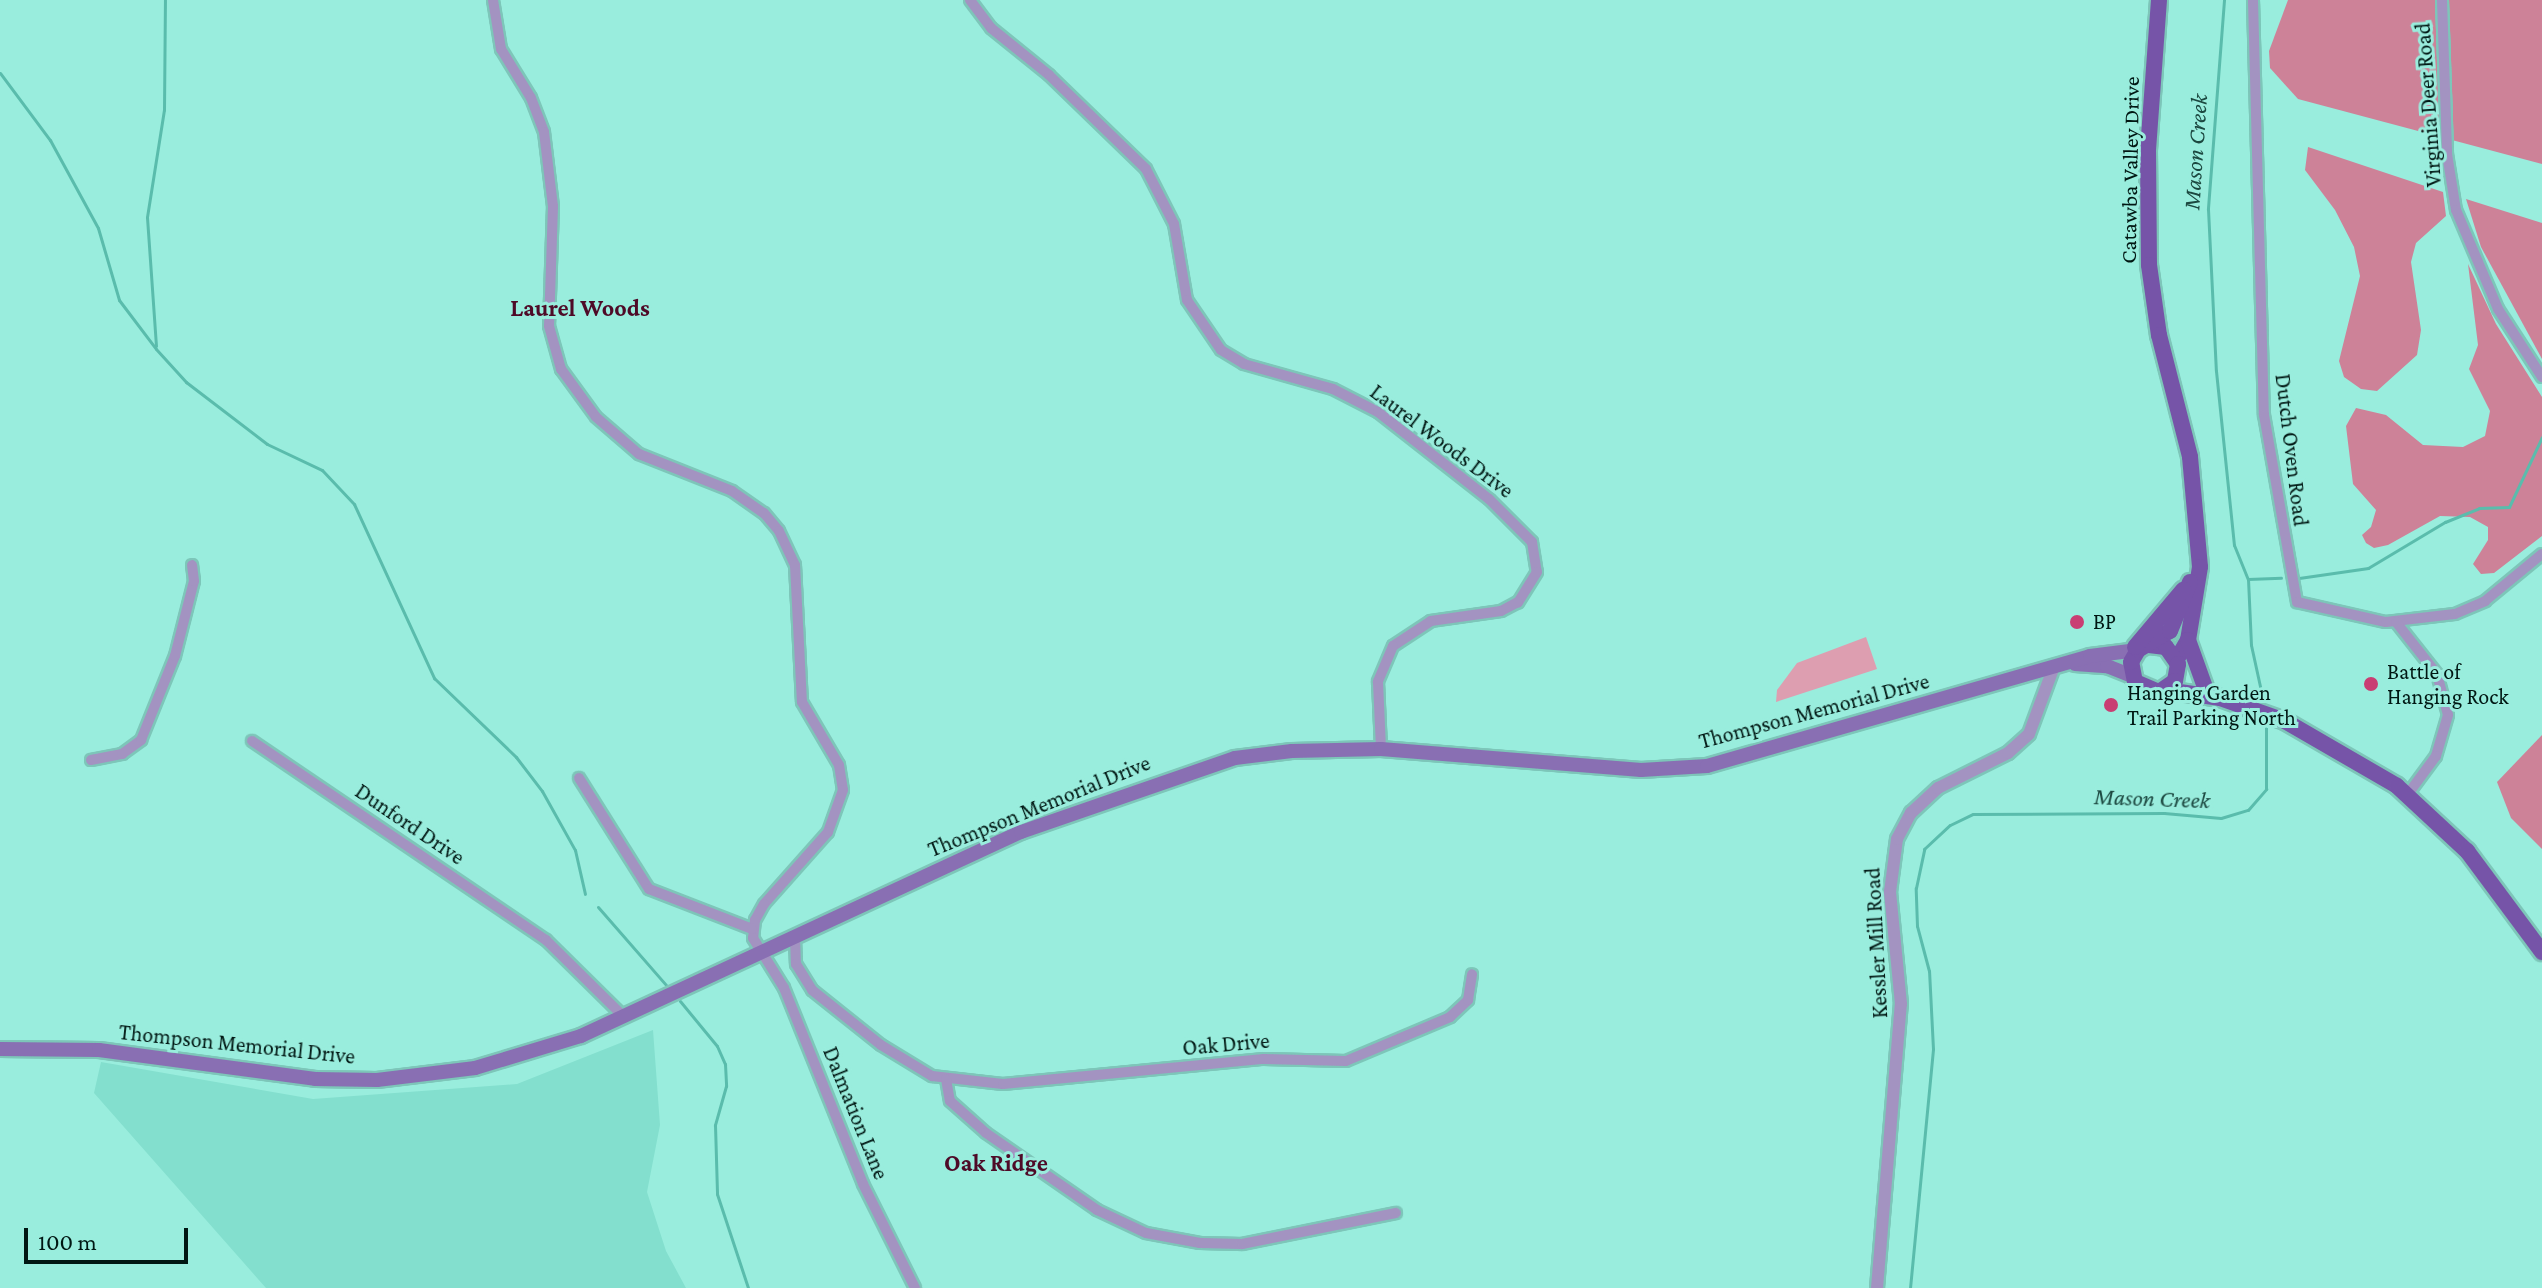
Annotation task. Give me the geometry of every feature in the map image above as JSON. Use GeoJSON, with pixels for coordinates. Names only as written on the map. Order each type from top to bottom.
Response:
{"type":"FeatureCollection","features":[{"type":"Feature","properties":{"kind":"main road","name":"Catawba Valley Drive"},"geometry":{"type":"LineString","coordinates":[[2159,0],[2148,151],[2149,265],[2159,335],[2190,457],[2200,567],[2188,640],[2178,664]]}},
{"type":"Feature","properties":{"kind":"main road","name":"Catawba Valley Drive"},"geometry":{"type":"LineString","coordinates":[[2140,648],[2190,583],[2198,529]]}},
{"type":"Feature","properties":{"kind":"main road"},"geometry":{"type":"LineString","coordinates":[[2188,640],[2219,697]]}},
{"type":"Feature","properties":{"kind":"main road"},"geometry":{"type":"LineString","coordinates":[[2219,697],[2178,664],[2166,647],[2140,648],[2131,662],[2132,676],[2144,690],[2219,697],[2302,729],[2408,794],[2467,851],[2542,952]]}},
{"type":"Feature","properties":{"kind":"main road","name":"Thompson Memorial Drive"},"geometry":{"type":"LineString","coordinates":[[0,1049],[99,1050],[299,1077],[377,1080],[515,1058],[624,1017],[1021,832],[1203,766],[1280,752],[1381,749],[1641,770],[1707,766],[2071,664],[2140,648]]}},
{"type":"Feature","properties":{"kind":"main road","name":"Thompson Memorial Drive"},"geometry":{"type":"LineString","coordinates":[[2071,664],[2107,666],[2132,676]]}},
{"type":"Feature","properties":{"kind":"main road"},"geometry":{"type":"LineString","coordinates":[[2166,690],[2178,664]]}},
{"type":"Feature","properties":{"kind":"street"},"geometry":{"type":"LineString","coordinates":[[493,0],[501,49],[531,98],[544,132],[553,206],[549,326],[561,369],[596,417],[639,454],[732,491],[764,513],[779,531],[795,565],[802,702],[839,765],[843,790],[828,832],[774,891],[752,929],[649,889],[579,778]]}},
{"type":"Feature","properties":{"kind":"street","name":"Laurel Woods Drive"},"geometry":{"type":"LineString","coordinates":[[970,0],[991,28],[1049,75],[1146,169],[1174,224],[1194,317],[1221,350],[1244,364],[1333,389],[1378,412],[1489,499],[1532,542],[1537,572],[1518,602],[1501,611],[1431,621],[1393,646],[1378,682],[1381,749]]}},
{"type":"Feature","properties":{"kind":"street","name":"Dutch Oven Road"},"geometry":{"type":"LineString","coordinates":[[2253,0],[2264,415],[2289,572],[2302,606],[2396,622]]}},
{"type":"Feature","properties":{"kind":"street","name":"Virginia Deer Road"},"geometry":{"type":"LineString","coordinates":[[2442,0],[2447,154],[2456,210],[2498,309],[2542,377]]}},
{"type":"Feature","properties":{"kind":"street"},"geometry":{"type":"LineString","coordinates":[[2408,794],[2436,756],[2448,715],[2437,674],[2396,622],[2471,609],[2542,554]]}},
{"type":"Feature","properties":{"kind":"street"},"geometry":{"type":"LineString","coordinates":[[91,760],[122,754],[141,740],[175,656],[194,581],[192,565]]}},
{"type":"Feature","properties":{"kind":"street","name":"Kessler Mill Road"},"geometry":{"type":"LineString","coordinates":[[1877,1288],[1901,1004],[1890,892],[1897,839],[1911,813],[1938,788],[2021,743],[2037,723],[2053,669]]}},
{"type":"Feature","properties":{"kind":"street","name":"Dunford Drive"},"geometry":{"type":"LineString","coordinates":[[252,741],[546,940],[624,1017]]}},
{"type":"Feature","properties":{"kind":"street","name":"Dalmation Lane"},"geometry":{"type":"LineString","coordinates":[[752,929],[760,954],[784,988],[863,1184],[915,1288]]}},
{"type":"Feature","properties":{"kind":"street","name":"Oak Drive"},"geometry":{"type":"LineString","coordinates":[[795,938],[801,975],[822,1001],[920,1070],[946,1079],[1047,1084],[1223,1062],[1346,1061],[1450,1017],[1468,1000],[1472,974]]}},
{"type":"Feature","properties":{"kind":"street"},"geometry":{"type":"LineString","coordinates":[[946,1079],[950,1101],[986,1133],[1123,1224],[1175,1240],[1242,1244],[1359,1223],[1396,1213]]}},
{"type":"Feature","properties":{"kind":"shaded area"},"geometry":{"type":"Polygon","coordinates":[[[2288,0],[2542,0],[2542,164],[2298,99],[2270,68],[2269,51],[2288,0]]]}},
{"type":"Feature","properties":{"kind":"shaded area"},"geometry":{"type":"Polygon","coordinates":[[[2308,147],[2443,192],[2446,216],[2416,243],[2411,262],[2421,330],[2417,355],[2377,391],[2361,389],[2344,377],[2339,361],[2360,276],[2354,247],[2335,210],[2305,170],[2308,147]]]}},
{"type":"Feature","properties":{"kind":"shaded area"},"geometry":{"type":"Polygon","coordinates":[[[2466,199],[2542,223],[2542,359],[2481,247],[2466,199]]]}},
{"type":"Feature","properties":{"kind":"shaded area"},"geometry":{"type":"Polygon","coordinates":[[[2468,264],[2496,324],[2542,397],[2542,536],[2494,573],[2481,574],[2473,564],[2488,540],[2488,527],[2470,517],[2440,516],[2388,545],[2374,548],[2366,543],[2362,535],[2371,527],[2376,510],[2353,484],[2346,426],[2356,408],[2386,415],[2423,445],[2463,447],[2485,436],[2490,411],[2469,369],[2478,345],[2468,264]]]}},
{"type":"Feature","properties":{"kind":"shaded area"},"geometry":{"type":"Polygon","coordinates":[[[1866,637],[1877,669],[1776,702],[1777,690],[1797,663],[1866,637]]]}},
{"type":"Feature","properties":{"kind":"shaded area"},"geometry":{"type":"Polygon","coordinates":[[[2542,735],[2542,849],[2511,818],[2497,782],[2542,735]]]}},
{"type":"Feature","properties":{"kind":"shaded area"},"geometry":{"type":"Polygon","coordinates":[[[653,1030],[660,1125],[647,1192],[666,1251],[686,1288],[266,1288],[94,1093],[101,1062],[313,1099],[517,1084],[653,1030]]]}},
{"type":"Feature","properties":{"kind":"waterway"},"geometry":{"type":"LineString","coordinates":[[156,346],[147,217],[164,110],[165,0]]}},
{"type":"Feature","properties":{"kind":"waterway","name":"Mason Creek"},"geometry":{"type":"LineString","coordinates":[[2224,0],[2208,209],[2216,371],[2234,545],[2248,579],[2251,645],[2265,709]]}},
{"type":"Feature","properties":{"kind":"waterway"},"geometry":{"type":"LineString","coordinates":[[0,73],[50,140],[98,228],[119,300],[156,349],[186,382],[267,444],[322,470],[354,504],[434,678],[516,757],[542,791],[575,850],[585,894]]}},
{"type":"Feature","properties":{"kind":"waterway"},"geometry":{"type":"LineString","coordinates":[[2299,578],[2368,568],[2445,522],[2479,508],[2509,507],[2542,437]]}},
{"type":"Feature","properties":{"kind":"waterway"},"geometry":{"type":"LineString","coordinates":[[2248,579],[2281,578]]}},
{"type":"Feature","properties":{"kind":"waterway","name":"Mason Creek"},"geometry":{"type":"LineString","coordinates":[[1910,1288],[1933,1049],[1929,971],[1917,926],[1916,888],[1924,849],[1950,825],[1973,814],[2164,813],[2221,818],[2248,810],[2266,789],[2266,721]]}},
{"type":"Feature","properties":{"kind":"waterway"},"geometry":{"type":"LineString","coordinates":[[598,907],[667,986]]}},
{"type":"Feature","properties":{"kind":"waterway"},"geometry":{"type":"LineString","coordinates":[[680,1001],[717,1046],[725,1064],[726,1086],[715,1125],[717,1194],[748,1288]]}},
{"type":"Feature","properties":{"kind":"place","name":"BP"},"geometry":{"type":"Point","coordinates":[2077,622]}},
{"type":"Feature","properties":{"kind":"place","name":"Battle of Hanging Rock"},"geometry":{"type":"Point","coordinates":[2371,684]}},
{"type":"Feature","properties":{"kind":"place","name":"Hanging Garden Trail Parking North"},"geometry":{"type":"Point","coordinates":[2111,705]}},
{"type":"Feature","properties":{"kind":"district","name":"Laurel Woods"},"geometry":{"type":"Point","coordinates":[580,308]}},
{"type":"Feature","properties":{"kind":"district","name":"Oak Ridge"},"geometry":{"type":"Point","coordinates":[996,1163]}}]}
